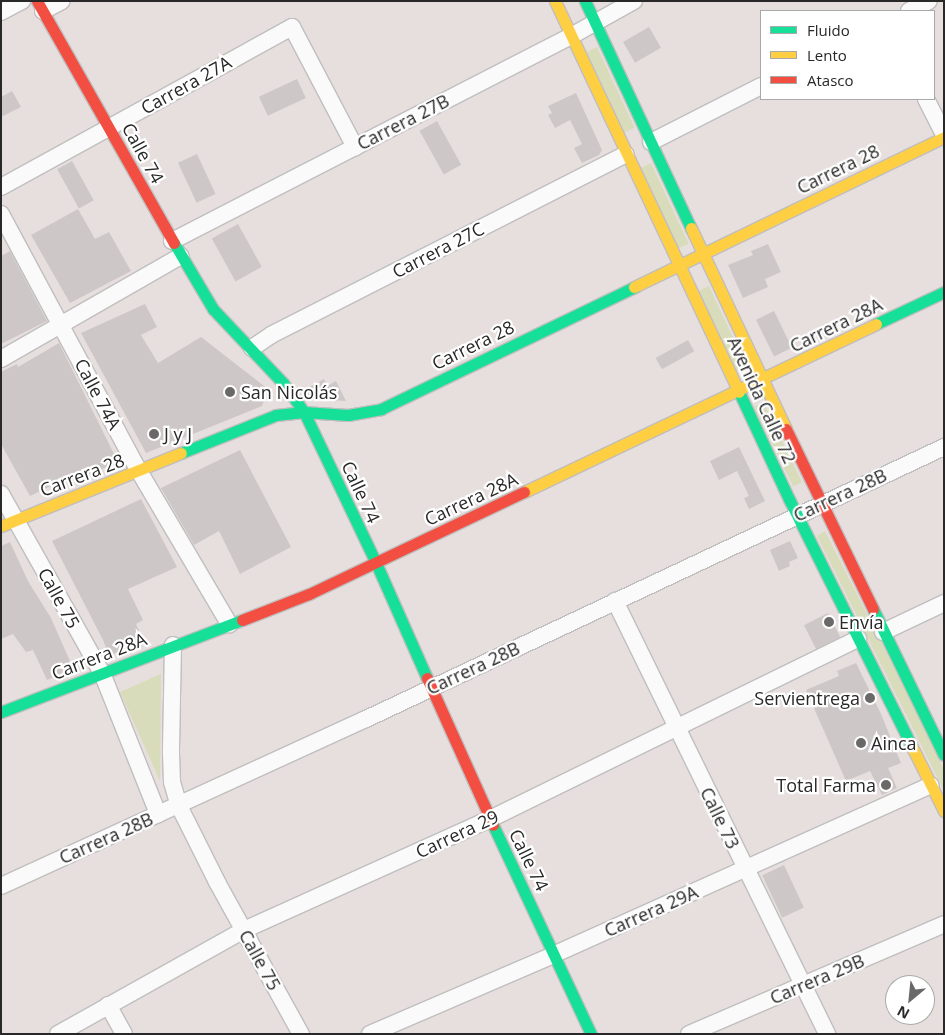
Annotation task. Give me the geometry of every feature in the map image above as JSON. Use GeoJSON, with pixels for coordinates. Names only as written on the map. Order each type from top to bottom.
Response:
{"type":"FeatureCollection","features":[{"type":"Feature","properties":{"kind":"street"},"geometry":{"type":"LineString","coordinates":[[1,12],[22,1]]}},
{"type":"Feature","properties":{"kind":"street"},"geometry":{"type":"LineString","coordinates":[[40,6],[62,1]]}},
{"type":"Feature","properties":{"kind":"street","name":"Avenida Calle 72"},"geometry":{"type":"LineString","coordinates":[[555,1],[797,515],[944,811]]}},
{"type":"Feature","properties":{"kind":"street","name":"Avenida Calle 72"},"geometry":{"type":"LineString","coordinates":[[585,1],[820,504],[944,755]]}},
{"type":"Feature","properties":{"kind":"street","name":"Carrera 27B"},"geometry":{"type":"LineString","coordinates":[[172,241],[571,36],[634,1]]}},
{"type":"Feature","properties":{"kind":"street"},"geometry":{"type":"LineString","coordinates":[[911,10],[929,1]]}},
{"type":"Feature","properties":{"kind":"street","name":"Calle 74"},"geometry":{"type":"LineString","coordinates":[[40,6],[172,241],[213,309],[252,348],[304,412],[376,564],[490,819],[546,934],[553,955],[590,1034]]}},
{"type":"Feature","properties":{"kind":"street","name":"Carrera 27A"},"geometry":{"type":"LineString","coordinates":[[1,187],[292,27],[355,147]]}},
{"type":"Feature","properties":{"kind":"street"},"geometry":{"type":"LineString","coordinates":[[651,142],[760,87]]}},
{"type":"Feature","properties":{"kind":"street"},"geometry":{"type":"LineString","coordinates":[[926,100],[944,136]]}},
{"type":"Feature","properties":{"kind":"street","name":"Carrera 28"},"geometry":{"type":"LineString","coordinates":[[8,523],[276,415],[304,412],[348,415],[381,409],[944,136]]}},
{"type":"Feature","properties":{"kind":"street","name":"Carrera 27C"},"geometry":{"type":"LineString","coordinates":[[252,348],[271,335],[626,154]]}},
{"type":"Feature","properties":{"kind":"street","name":"Calle 74A"},"geometry":{"type":"LineString","coordinates":[[1,214],[140,471],[229,624]]}},
{"type":"Feature","properties":{"kind":"street"},"geometry":{"type":"LineString","coordinates":[[1,359],[181,256]]}},
{"type":"Feature","properties":{"kind":"street","name":"Carrera 28A"},"geometry":{"type":"LineString","coordinates":[[1,712],[309,594],[376,564],[944,292]]}},
{"type":"Feature","properties":{"kind":"street","name":"Carrera 28B"},"geometry":{"type":"LineString","coordinates":[[1,886],[179,806],[944,447]]}},
{"type":"Feature","properties":{"kind":"street","name":"Calle 75"},"geometry":{"type":"LineString","coordinates":[[1,494],[8,523],[102,673],[158,814]]}},
{"type":"Feature","properties":{"kind":"street","name":"Calle 73"},"geometry":{"type":"LineString","coordinates":[[616,601],[827,1034]]}},
{"type":"Feature","properties":{"kind":"street"},"geometry":{"type":"LineString","coordinates":[[883,632],[944,603]]}},
{"type":"Feature","properties":{"kind":"street","name":"Carrera 29"},"geometry":{"type":"LineString","coordinates":[[58,1034],[244,930],[490,819],[858,639]]}},
{"type":"Feature","properties":{"kind":"street","name":"Calle 75"},"geometry":{"type":"LineString","coordinates":[[174,645],[171,753],[172,782],[179,806],[217,882],[301,1034]]}},
{"type":"Feature","properties":{"kind":"street","name":"Carrera 29A"},"geometry":{"type":"LineString","coordinates":[[370,1034],[553,955],[931,785]]}},
{"type":"Feature","properties":{"kind":"street","name":"Carrera 29B"},"geometry":{"type":"LineString","coordinates":[[690,1034],[944,924]]}},
{"type":"Feature","properties":{"kind":"street"},"geometry":{"type":"LineString","coordinates":[[108,1005],[124,1034]]}},
{"type":"Feature","properties":{"kind":"green space"},"geometry":{"type":"Polygon","coordinates":[[[597,47],[635,128],[625,132],[587,52],[597,47]]]}},
{"type":"Feature","properties":{"kind":"green space"},"geometry":{"type":"Polygon","coordinates":[[[651,163],[689,244],[679,248],[641,168],[651,163]]]}},
{"type":"Feature","properties":{"kind":"green space"},"geometry":{"type":"Polygon","coordinates":[[[709,286],[747,367],[737,371],[699,291],[709,286]]]}},
{"type":"Feature","properties":{"kind":"green space"},"geometry":{"type":"Polygon","coordinates":[[[763,402],[802,482],[793,486],[754,406],[763,402]]]}},
{"type":"Feature","properties":{"kind":"green space"},"geometry":{"type":"Polygon","coordinates":[[[825,531],[934,747],[944,770],[944,791],[817,536],[825,531]]]}},
{"type":"Feature","properties":{"kind":"green space"},"geometry":{"type":"Polygon","coordinates":[[[161,674],[160,781],[120,692],[161,674]]]}},
{"type":"Feature","properties":{"kind":"building"},"geometry":{"type":"Polygon","coordinates":[[[649,27],[661,48],[635,63],[623,42],[649,27]]]}},
{"type":"Feature","properties":{"kind":"building"},"geometry":{"type":"Polygon","coordinates":[[[297,79],[306,98],[268,116],[259,97],[297,79]]]}},
{"type":"Feature","properties":{"kind":"building"},"geometry":{"type":"Polygon","coordinates":[[[12,91],[21,107],[1,117],[1,97],[12,91]]]}},
{"type":"Feature","properties":{"kind":"building"},"geometry":{"type":"Polygon","coordinates":[[[576,93],[602,150],[599,155],[582,163],[574,148],[582,144],[570,120],[555,128],[548,115],[552,113],[548,106],[576,93]]]}},
{"type":"Feature","properties":{"kind":"building"},"geometry":{"type":"Polygon","coordinates":[[[437,121],[461,165],[444,174],[420,131],[437,121]]]}},
{"type":"Feature","properties":{"kind":"building"},"geometry":{"type":"Polygon","coordinates":[[[197,154],[216,194],[197,203],[178,163],[197,154]]]}},
{"type":"Feature","properties":{"kind":"building"},"geometry":{"type":"Polygon","coordinates":[[[72,161],[94,200],[79,209],[57,169],[72,161]]]}},
{"type":"Feature","properties":{"kind":"building"},"geometry":{"type":"Polygon","coordinates":[[[78,209],[95,239],[109,232],[131,271],[70,303],[31,235],[78,209]]]}},
{"type":"Feature","properties":{"kind":"building"},"geometry":{"type":"Polygon","coordinates":[[[238,224],[262,267],[236,281],[212,239],[238,224]]]}},
{"type":"Feature","properties":{"kind":"building"},"geometry":{"type":"Polygon","coordinates":[[[768,244],[781,272],[765,279],[768,287],[743,298],[728,265],[753,255],[751,251],[768,244]]]}},
{"type":"Feature","properties":{"kind":"building"},"geometry":{"type":"Polygon","coordinates":[[[10,251],[47,321],[1,344],[1,256],[10,251]]]}},
{"type":"Feature","properties":{"kind":"building"},"geometry":{"type":"Polygon","coordinates":[[[145,304],[157,327],[141,335],[158,363],[201,337],[268,389],[262,406],[146,453],[81,333],[145,304]]]}},
{"type":"Feature","properties":{"kind":"building"},"geometry":{"type":"Polygon","coordinates":[[[774,311],[792,348],[774,357],[756,320],[774,311]]]}},
{"type":"Feature","properties":{"kind":"building"},"geometry":{"type":"Polygon","coordinates":[[[688,340],[694,351],[662,369],[656,358],[688,340]]]}},
{"type":"Feature","properties":{"kind":"building"},"geometry":{"type":"Polygon","coordinates":[[[59,343],[118,462],[84,477],[51,486],[30,496],[1,444],[1,372],[17,364],[18,367],[59,343]]]}},
{"type":"Feature","properties":{"kind":"building"},"geometry":{"type":"Polygon","coordinates":[[[324,379],[327,386],[336,381],[346,401],[312,399],[304,390],[324,379]]]}},
{"type":"Feature","properties":{"kind":"building"},"geometry":{"type":"Polygon","coordinates":[[[739,447],[765,501],[749,509],[744,498],[749,496],[737,471],[719,480],[710,461],[739,447]]]}},
{"type":"Feature","properties":{"kind":"building"},"geometry":{"type":"Polygon","coordinates":[[[240,450],[291,547],[240,574],[219,531],[194,545],[161,488],[240,450]]]}},
{"type":"Feature","properties":{"kind":"building"},"geometry":{"type":"Polygon","coordinates":[[[141,499],[177,567],[128,589],[143,620],[136,624],[143,640],[109,656],[103,640],[52,541],[141,499]]]}},
{"type":"Feature","properties":{"kind":"building"},"geometry":{"type":"Polygon","coordinates":[[[790,541],[798,558],[789,562],[790,566],[779,571],[770,550],[790,541]]]}},
{"type":"Feature","properties":{"kind":"building"},"geometry":{"type":"Polygon","coordinates":[[[10,542],[28,581],[51,618],[73,668],[47,680],[33,650],[26,652],[13,634],[1,639],[1,546],[10,542]]]}},
{"type":"Feature","properties":{"kind":"building"},"geometry":{"type":"Polygon","coordinates":[[[828,613],[840,637],[816,649],[804,625],[828,613]]]}},
{"type":"Feature","properties":{"kind":"building","name":"Ainca"},"geometry":{"type":"Polygon","coordinates":[[[856,663],[881,714],[901,763],[888,768],[897,788],[882,795],[870,771],[846,781],[806,690],[839,676],[837,671],[856,663]]]}},
{"type":"Feature","properties":{"kind":"building"},"geometry":{"type":"Polygon","coordinates":[[[784,865],[804,908],[782,918],[762,875],[784,865]]]}},
{"type":"Feature","properties":{"kind":"traffic: fast"},"geometry":{"type":"LineString","coordinates":[[585,1],[691,228]]}},
{"type":"Feature","properties":{"kind":"traffic: fast"},"geometry":{"type":"LineString","coordinates":[[174,243],[213,309],[283,383],[304,412],[376,563],[427,678]]}},
{"type":"Feature","properties":{"kind":"traffic: fast"},"geometry":{"type":"LineString","coordinates":[[181,453],[276,415],[304,412],[348,415],[381,409],[634,287]]}},
{"type":"Feature","properties":{"kind":"traffic: fast"},"geometry":{"type":"LineString","coordinates":[[876,324],[944,292]]}},
{"type":"Feature","properties":{"kind":"traffic: fast"},"geometry":{"type":"LineString","coordinates":[[739,392],[789,499],[912,747]]}},
{"type":"Feature","properties":{"kind":"traffic: fast"},"geometry":{"type":"LineString","coordinates":[[873,609],[944,755]]}},
{"type":"Feature","properties":{"kind":"traffic: fast"},"geometry":{"type":"LineString","coordinates":[[1,712],[242,620]]}},
{"type":"Feature","properties":{"kind":"traffic: fast"},"geometry":{"type":"LineString","coordinates":[[493,825],[591,1034]]}},
{"type":"Feature","properties":{"kind":"traffic: slow"},"geometry":{"type":"LineString","coordinates":[[555,1],[739,392]]}},
{"type":"Feature","properties":{"kind":"traffic: slow"},"geometry":{"type":"LineString","coordinates":[[634,287],[944,137]]}},
{"type":"Feature","properties":{"kind":"traffic: slow"},"geometry":{"type":"LineString","coordinates":[[691,228],[786,429]]}},
{"type":"Feature","properties":{"kind":"traffic: slow"},"geometry":{"type":"LineString","coordinates":[[524,492],[876,324]]}},
{"type":"Feature","properties":{"kind":"traffic: slow"},"geometry":{"type":"LineString","coordinates":[[1,526],[181,453]]}},
{"type":"Feature","properties":{"kind":"traffic: slow"},"geometry":{"type":"LineString","coordinates":[[912,747],[944,811]]}},
{"type":"Feature","properties":{"kind":"traffic: jam"},"geometry":{"type":"LineString","coordinates":[[37,1],[174,243]]}},
{"type":"Feature","properties":{"kind":"traffic: jam"},"geometry":{"type":"LineString","coordinates":[[786,429],[873,609]]}},
{"type":"Feature","properties":{"kind":"traffic: jam"},"geometry":{"type":"LineString","coordinates":[[242,620],[309,594],[524,492]]}},
{"type":"Feature","properties":{"kind":"traffic: jam"},"geometry":{"type":"LineString","coordinates":[[427,678],[493,825]]}},
{"type":"Feature","properties":{"kind":"place","name":"San Nicolás"},"geometry":{"type":"Point","coordinates":[230,392]}},
{"type":"Feature","properties":{"kind":"place","name":"J y J"},"geometry":{"type":"Point","coordinates":[154,434]}},
{"type":"Feature","properties":{"kind":"place","name":"Envía"},"geometry":{"type":"Point","coordinates":[829,622]}},
{"type":"Feature","properties":{"kind":"place","name":"Servientrega"},"geometry":{"type":"Point","coordinates":[870,698]}},
{"type":"Feature","properties":{"kind":"place","name":"Ainca"},"geometry":{"type":"Point","coordinates":[861,743]}},
{"type":"Feature","properties":{"kind":"place","name":"Total Farma"},"geometry":{"type":"Point","coordinates":[886,785]}}]}
